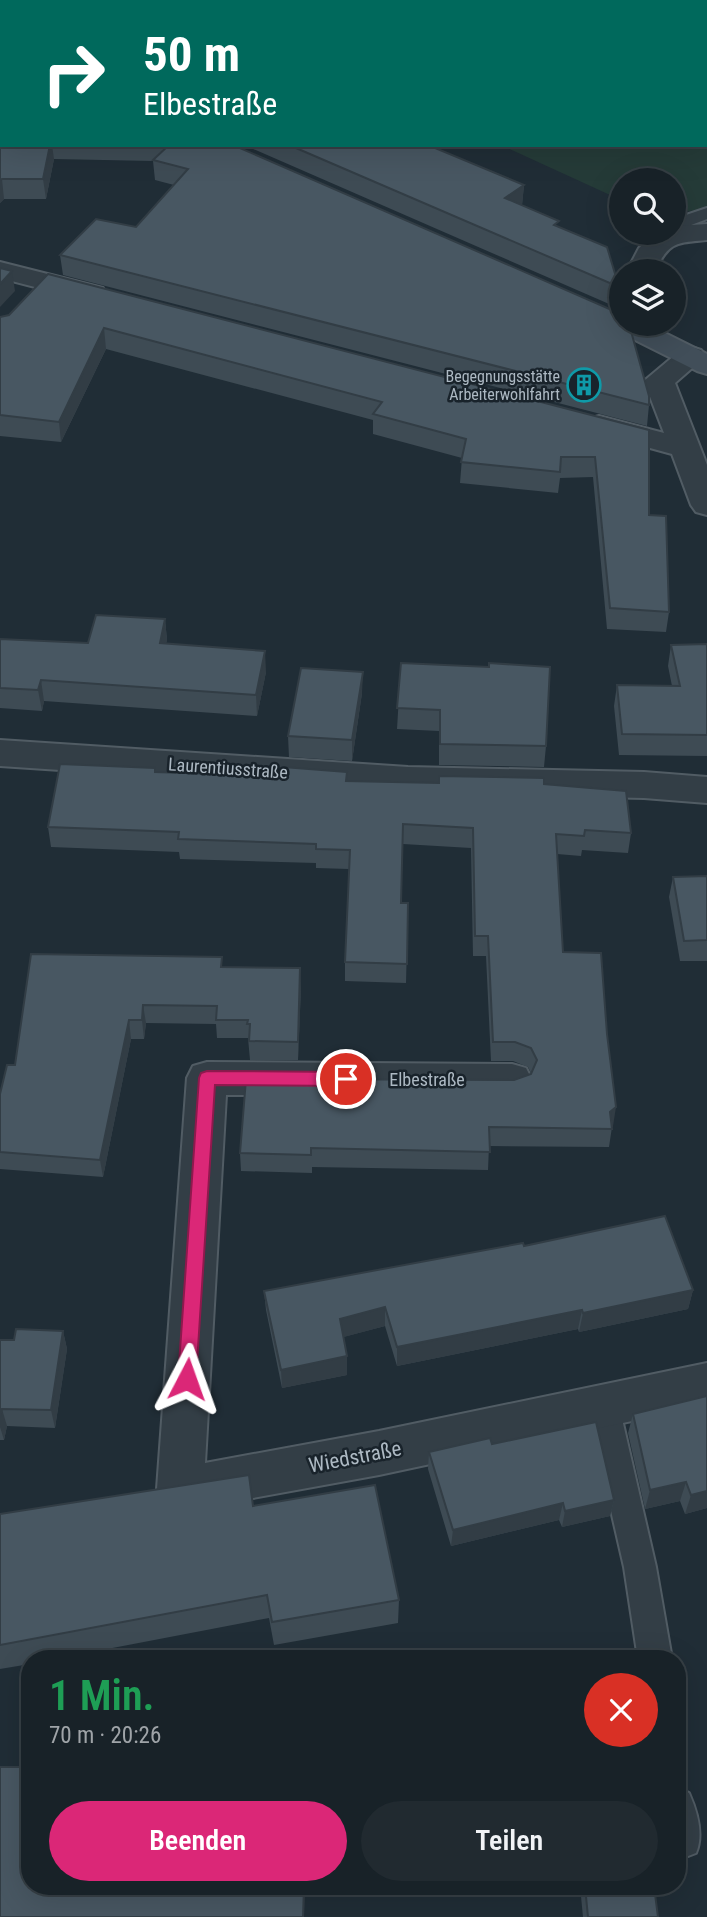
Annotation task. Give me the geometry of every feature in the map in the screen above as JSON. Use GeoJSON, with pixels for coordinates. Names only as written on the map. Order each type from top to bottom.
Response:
{"type":"FeatureCollection","features":[{"type":"Feature","properties":{"kind":"street"},"geometry":{"type":"LineString","coordinates":[[686,232],[707,232]]}},
{"type":"Feature","properties":{"kind":"street"},"geometry":{"type":"LineString","coordinates":[[647,259],[658,245]]}},
{"type":"Feature","properties":{"kind":"street"},"geometry":{"type":"LineString","coordinates":[[0,270],[35,290],[124,302]]}},
{"type":"Feature","properties":{"kind":"street"},"geometry":{"type":"LineString","coordinates":[[596,311],[609,316]]}},
{"type":"Feature","properties":{"kind":"street"},"geometry":{"type":"LineString","coordinates":[[652,336],[699,361]]}},
{"type":"Feature","properties":{"kind":"street"},"geometry":{"type":"LineString","coordinates":[[699,361],[659,381],[707,505]]}},
{"type":"Feature","properties":{"kind":"street"},"geometry":{"type":"LineString","coordinates":[[578,420],[685,448]]}},
{"type":"Feature","properties":{"kind":"street","name":"Laurentiusstraße"},"geometry":{"type":"LineString","coordinates":[[0,753],[408,780],[643,785],[707,790]]}},
{"type":"Feature","properties":{"kind":"street","name":"Elbestraße"},"geometry":{"type":"LineString","coordinates":[[159,1492],[207,1078],[512,1080]]}},
{"type":"Feature","properties":{"kind":"street","name":"Wiedstraße"},"geometry":{"type":"LineString","coordinates":[[159,1492],[379,1453],[707,1384]]}},
{"type":"Feature","properties":{"kind":"lane"},"geometry":{"type":"LineString","coordinates":[[686,220],[707,213]]}},
{"type":"Feature","properties":{"kind":"lane"},"geometry":{"type":"LineString","coordinates":[[603,1406],[640,1567],[654,1650]]}},
{"type":"Feature","properties":{"kind":"green space"},"geometry":{"type":"Polygon","coordinates":[[[505,147],[707,147],[707,209],[686,212],[686,168],[609,168],[609,194],[505,147]]]}},
{"type":"Feature","properties":{"kind":"building"},"geometry":{"type":"Polygon","coordinates":[[[0,147],[50,147],[43,179],[0,180],[0,147]]]}},
{"type":"Feature","properties":{"kind":"building"},"geometry":{"type":"Polygon","coordinates":[[[167,147],[238,147],[609,309],[609,336],[632,336],[649,396],[649,405],[60,255],[96,219],[136,227],[188,169],[153,160],[167,147]]]}},
{"type":"Feature","properties":{"kind":"building"},"geometry":{"type":"Polygon","coordinates":[[[294,147],[433,147],[524,185],[505,198],[559,221],[554,225],[607,247],[611,259],[609,283],[294,147]]]}},
{"type":"Feature","properties":{"kind":"building"},"geometry":{"type":"Polygon","coordinates":[[[0,268],[12,271],[0,284],[0,268]]]}},
{"type":"Feature","properties":{"kind":"building"},"geometry":{"type":"Polygon","coordinates":[[[48,274],[649,430],[649,515],[666,516],[669,612],[610,608],[595,457],[561,457],[560,472],[461,462],[466,439],[373,414],[382,402],[104,328],[59,422],[0,415],[0,317],[9,315],[48,274]]]}},
{"type":"Feature","properties":{"kind":"building"},"geometry":{"type":"Polygon","coordinates":[[[96,615],[165,619],[160,643],[265,651],[256,695],[41,680],[38,690],[0,688],[0,639],[88,643],[96,615]]]}},
{"type":"Feature","properties":{"kind":"building"},"geometry":{"type":"Polygon","coordinates":[[[707,644],[707,735],[622,734],[617,685],[680,686],[671,645],[707,644]]]}},
{"type":"Feature","properties":{"kind":"building"},"geometry":{"type":"Polygon","coordinates":[[[401,663],[489,667],[489,663],[550,667],[546,746],[440,744],[440,710],[397,708],[401,663]]]}},
{"type":"Feature","properties":{"kind":"building"},"geometry":{"type":"Polygon","coordinates":[[[301,668],[363,672],[352,740],[288,736],[301,668]]]}},
{"type":"Feature","properties":{"kind":"building"},"geometry":{"type":"Polygon","coordinates":[[[60,764],[155,768],[155,772],[281,776],[283,767],[347,772],[346,781],[439,783],[439,776],[544,778],[544,784],[626,791],[631,833],[585,830],[584,836],[556,834],[563,952],[601,953],[616,1107],[610,1112],[612,1129],[489,1127],[490,1152],[311,1148],[311,1155],[240,1153],[246,1079],[514,1080],[531,1074],[537,1060],[531,1048],[515,1042],[493,1042],[488,936],[475,936],[473,828],[403,824],[401,903],[408,903],[407,964],[345,962],[350,850],[316,849],[316,844],[178,839],[179,832],[48,827],[60,764]]]}},
{"type":"Feature","properties":{"kind":"building"},"geometry":{"type":"Polygon","coordinates":[[[707,876],[707,940],[684,941],[673,877],[707,876]]]}},
{"type":"Feature","properties":{"kind":"building"},"geometry":{"type":"Polygon","coordinates":[[[31,954],[222,957],[221,967],[300,968],[298,1042],[249,1041],[248,1020],[216,1020],[217,1006],[143,1005],[142,1020],[129,1020],[100,1160],[0,1152],[0,1094],[7,1065],[15,1065],[31,954]]]}},
{"type":"Feature","properties":{"kind":"building"},"geometry":{"type":"Polygon","coordinates":[[[665,1216],[693,1290],[397,1347],[385,1307],[340,1319],[347,1356],[281,1370],[264,1291],[523,1243],[524,1246],[665,1216]]]}},
{"type":"Feature","properties":{"kind":"building"},"geometry":{"type":"Polygon","coordinates":[[[16,1329],[63,1331],[51,1410],[2,1409],[0,1417],[0,1340],[14,1340],[16,1329]]]}},
{"type":"Feature","properties":{"kind":"building"},"geometry":{"type":"Polygon","coordinates":[[[707,1396],[707,1491],[691,1495],[686,1482],[650,1490],[633,1414],[707,1396]]]}},
{"type":"Feature","properties":{"kind":"building"},"geometry":{"type":"Polygon","coordinates":[[[596,1422],[614,1500],[565,1511],[563,1503],[453,1530],[429,1452],[490,1438],[492,1444],[596,1422]]]}},
{"type":"Feature","properties":{"kind":"building"},"geometry":{"type":"Polygon","coordinates":[[[249,1475],[253,1506],[375,1485],[399,1600],[272,1622],[267,1595],[0,1645],[0,1514],[249,1475]]]}},
{"type":"Feature","properties":{"kind":"building"},"geometry":{"type":"Polygon","coordinates":[[[0,1767],[21,1767],[21,1895],[304,1895],[303,1917],[0,1917],[0,1767]]]}},
{"type":"Feature","properties":{"kind":"building"},"geometry":{"type":"Polygon","coordinates":[[[586,1895],[655,1895],[658,1917],[588,1917],[586,1895]]]}},
{"type":"Feature","properties":{"kind":"place","name":"Begegnungsstätte Arbeiterwohlfahrt"},"geometry":{"type":"Point","coordinates":[584,385]}},
{"type":"Feature","properties":{"kind":"route"},"geometry":{"type":"LineString","coordinates":[[187,1379],[207,1078],[346,1079]]}}]}
